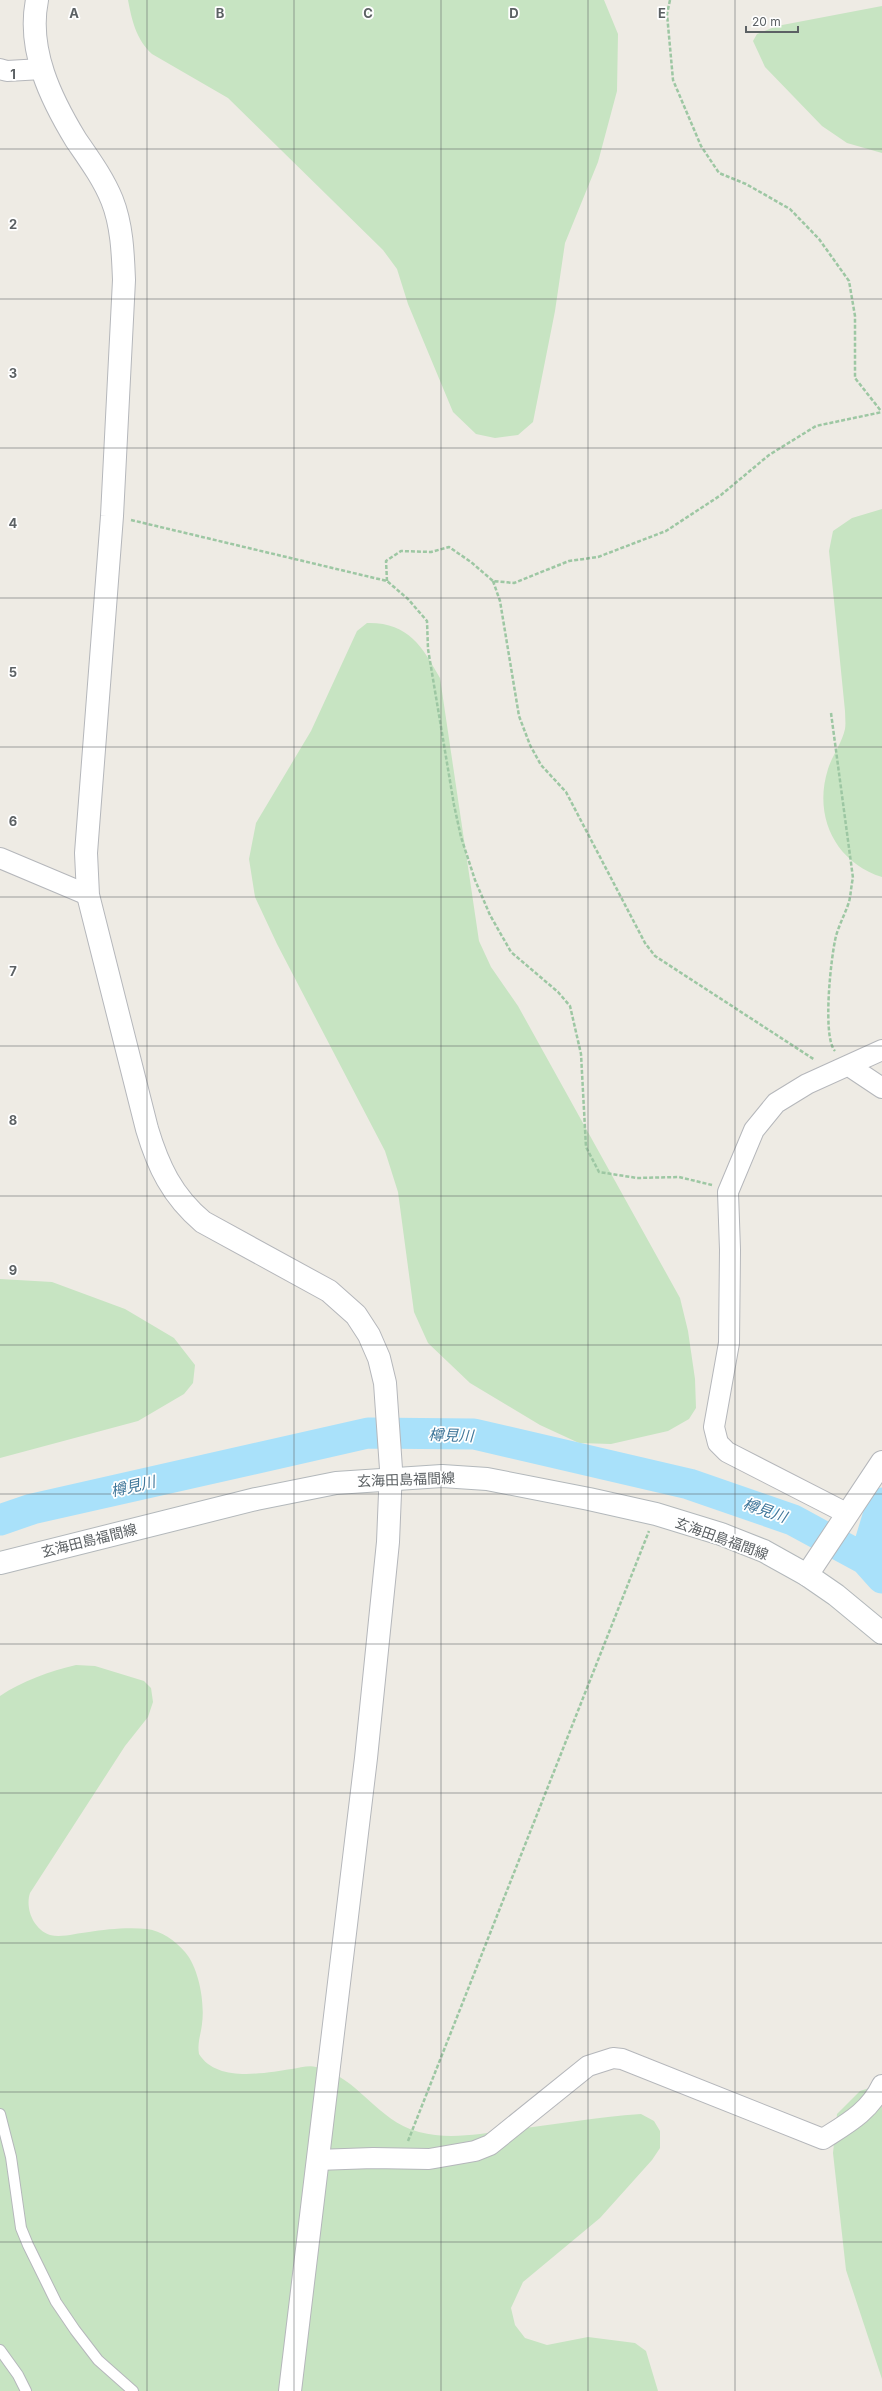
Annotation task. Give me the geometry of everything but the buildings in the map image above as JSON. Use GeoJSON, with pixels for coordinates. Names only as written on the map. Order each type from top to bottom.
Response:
{"type":"FeatureCollection","features":[{"type":"Feature","properties":{"kind":"street"},"geometry":{"type":"LineString","coordinates":[[37,0],[36,41],[42,69],[52,96],[104,182],[118,222],[124,280],[112,516],[86,853],[88,895],[147,1129],[157,1162],[166,1179],[188,1209],[203,1222],[329,1292],[356,1315],[369,1335],[379,1358],[385,1384],[391,1473],[388,1542],[366,1758],[290,2391]]}},
{"type":"Feature","properties":{"kind":"street"},"geometry":{"type":"LineString","coordinates":[[0,68],[8,71],[42,69]]}},
{"type":"Feature","properties":{"kind":"street"},"geometry":{"type":"LineString","coordinates":[[0,858],[88,895]]}},
{"type":"Feature","properties":{"kind":"street"},"geometry":{"type":"LineString","coordinates":[[845,1518],[727,1452],[718,1443],[714,1427],[729,1343],[730,1250],[728,1192],[754,1130],[776,1103],[807,1084],[882,1050]]}},
{"type":"Feature","properties":{"kind":"street"},"geometry":{"type":"LineString","coordinates":[[849,1066],[882,1088]]}},
{"type":"Feature","properties":{"kind":"street"},"geometry":{"type":"LineString","coordinates":[[810,1570],[882,1462]]}},
{"type":"Feature","properties":{"kind":"street","name":"玄海田島福間線"},"geometry":{"type":"LineString","coordinates":[[0,1563],[256,1499],[391,1473],[487,1479],[656,1514],[721,1534],[810,1570],[836,1595],[882,1633]]}},
{"type":"Feature","properties":{"kind":"street"},"geometry":{"type":"LineString","coordinates":[[317,2160],[402,2158],[419,2160],[475,2151],[490,2145],[588,2066],[613,2058],[622,2059],[823,2139],[848,2124],[862,2113],[875,2099],[882,2084]]}},
{"type":"Feature","properties":{"kind":"lane"},"geometry":{"type":"LineString","coordinates":[[0,2114],[11,2157],[21,2228],[28,2245],[56,2302],[75,2330],[98,2360],[133,2391]]}},
{"type":"Feature","properties":{"kind":"lane"},"geometry":{"type":"LineString","coordinates":[[0,2350],[18,2375],[26,2391]]}},
{"type":"Feature","properties":{"kind":"path"},"geometry":{"type":"LineString","coordinates":[[493,581],[514,583],[569,561],[612,552],[666,531],[721,495],[769,455],[816,426],[881,412],[855,378],[855,316],[849,281],[819,239],[790,209],[746,184],[719,173],[700,146],[673,80],[667,14],[670,0]]}},
{"type":"Feature","properties":{"kind":"path"},"geometry":{"type":"LineString","coordinates":[[112,516],[386,582],[408,599],[427,621],[428,649],[454,805],[461,837],[475,880],[490,914],[511,952],[558,992],[570,1006],[581,1054],[586,1147],[599,1172],[637,1178],[679,1177],[728,1192]]}},
{"type":"Feature","properties":{"kind":"path"},"geometry":{"type":"LineString","coordinates":[[386,582],[386,561],[401,551],[431,552],[449,547],[471,562],[493,581],[500,601],[519,716],[530,745],[541,765],[566,792],[645,943],[655,956],[808,1058],[822,1063],[849,1066]]}},
{"type":"Feature","properties":{"kind":"path"},"geometry":{"type":"LineString","coordinates":[[831,713],[853,878],[849,902],[836,936],[830,976],[828,1022],[832,1047],[849,1066]]}},
{"type":"Feature","properties":{"kind":"path"},"geometry":{"type":"LineString","coordinates":[[402,2158],[656,1514]]}},
{"type":"Feature","properties":{"kind":"green space"},"geometry":{"type":"Polygon","coordinates":[[[128,0],[604,0],[618,34],[617,91],[598,162],[565,243],[555,311],[533,422],[518,435],[495,438],[476,434],[453,412],[408,304],[397,269],[383,250],[228,98],[152,54],[138,36],[128,0]]]}},
{"type":"Feature","properties":{"kind":"green space"},"geometry":{"type":"Polygon","coordinates":[[[882,6],[882,153],[847,143],[822,126],[765,67],[753,41],[757,34],[777,26],[882,6]]]}},
{"type":"Feature","properties":{"kind":"green space"},"geometry":{"type":"Polygon","coordinates":[[[882,509],[882,877],[866,870],[840,849],[826,820],[824,787],[828,769],[845,729],[845,711],[829,551],[833,531],[852,518],[882,509]]]}},
{"type":"Feature","properties":{"kind":"green space"},"geometry":{"type":"Polygon","coordinates":[[[367,623],[393,627],[412,638],[427,656],[440,678],[479,941],[491,967],[518,1006],[680,1298],[688,1331],[695,1379],[696,1408],[689,1419],[668,1431],[611,1444],[579,1443],[540,1425],[470,1383],[428,1343],[414,1312],[398,1192],[385,1151],[277,944],[255,897],[249,859],[256,823],[311,731],[357,631],[367,623]]]}},
{"type":"Feature","properties":{"kind":"green space"},"geometry":{"type":"Polygon","coordinates":[[[0,1279],[52,1282],[125,1309],[174,1338],[195,1365],[193,1383],[184,1394],[138,1421],[0,1458],[0,1279]]]}},
{"type":"Feature","properties":{"kind":"green space"},"geometry":{"type":"Polygon","coordinates":[[[76,1665],[95,1666],[144,1681],[151,1688],[153,1702],[148,1717],[125,1746],[30,1893],[30,1911],[39,1928],[50,1935],[64,1936],[110,1929],[140,1928],[163,1934],[172,1940],[190,1959],[200,1986],[203,2016],[199,2042],[199,2054],[207,2063],[217,2069],[229,2073],[255,2074],[313,2066],[331,2072],[344,2080],[378,2109],[404,2126],[419,2132],[442,2136],[475,2134],[624,2115],[641,2114],[654,2121],[660,2131],[660,2148],[652,2160],[600,2218],[523,2282],[511,2308],[515,2325],[525,2338],[547,2345],[588,2337],[635,2343],[646,2351],[658,2391],[0,2391],[0,1696],[36,1677],[76,1665]]]}},
{"type":"Feature","properties":{"kind":"green space"},"geometry":{"type":"Polygon","coordinates":[[[882,2084],[882,2379],[846,2270],[833,2153],[837,2114],[860,2091],[882,2084]]]}},
{"type":"Feature","properties":{"kind":"waterway","name":"樽見川"},"geometry":{"type":"LineString","coordinates":[[0,1520],[32,1509],[368,1433],[474,1434],[689,1484],[793,1520],[865,1559],[882,1578]]}},
{"type":"Feature","properties":{"kind":"waterway"},"geometry":{"type":"LineString","coordinates":[[865,1559],[882,1503]]}}]}
